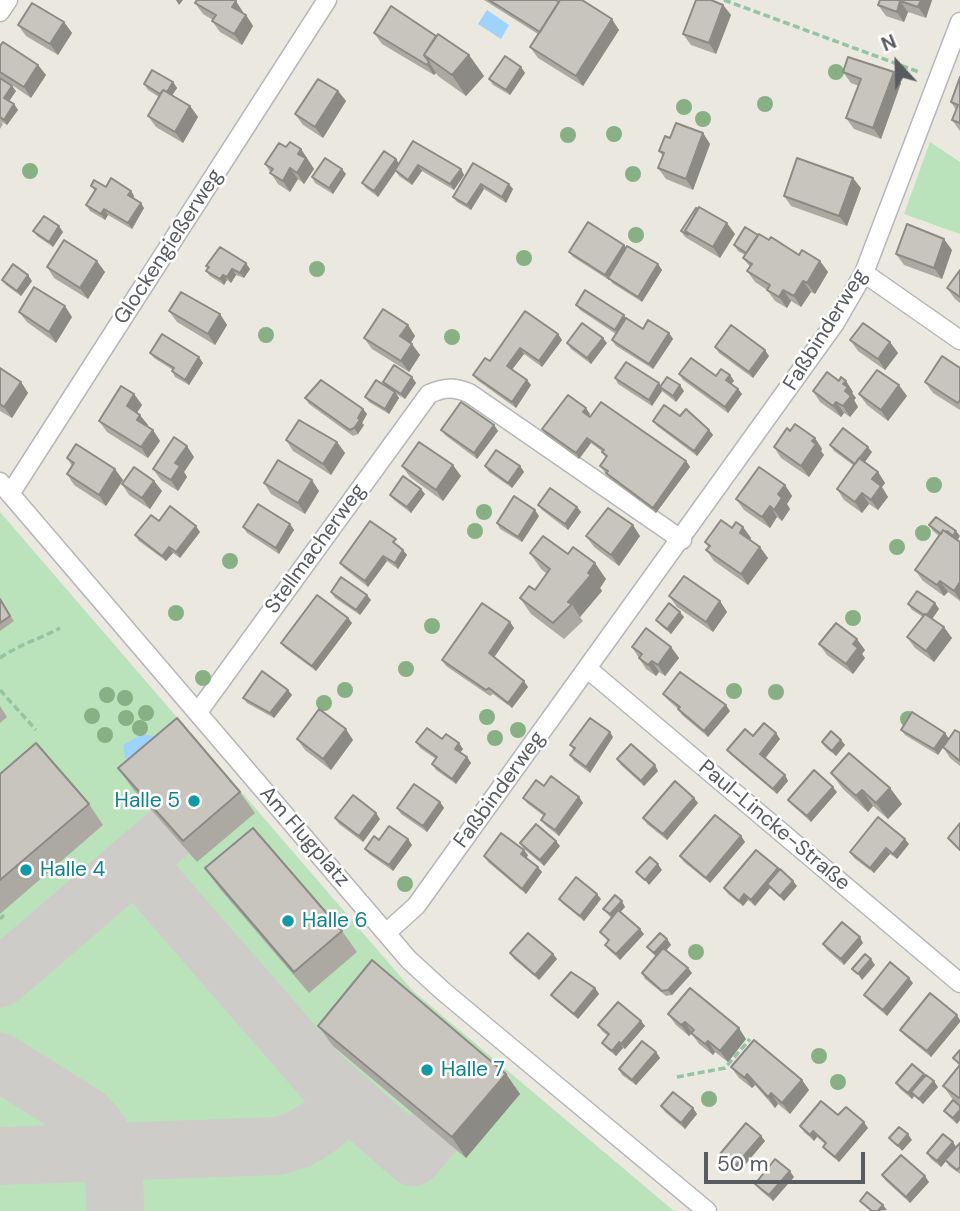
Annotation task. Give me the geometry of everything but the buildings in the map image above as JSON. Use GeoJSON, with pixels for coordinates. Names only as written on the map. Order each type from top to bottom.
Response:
{"type":"FeatureCollection","features":[{"type":"Feature","properties":{"kind":"street"},"geometry":{"type":"LineString","coordinates":[[0,12],[8,0]]}},
{"type":"Feature","properties":{"kind":"street","name":"Glockengießerweg"},"geometry":{"type":"LineString","coordinates":[[5,488],[327,0]]}},
{"type":"Feature","properties":{"kind":"street","name":"Faßbinderweg"},"geometry":{"type":"LineString","coordinates":[[386,933],[416,906],[589,670],[835,323],[864,272],[960,22]]}},
{"type":"Feature","properties":{"kind":"street"},"geometry":{"type":"LineString","coordinates":[[864,272],[960,340]]}},
{"type":"Feature","properties":{"kind":"street","name":"Stellmacherweg"},"geometry":{"type":"LineString","coordinates":[[198,712],[429,394],[439,390],[452,387],[469,393],[682,540]]}},
{"type":"Feature","properties":{"kind":"street","name":"Am Flugplatz"},"geometry":{"type":"LineString","coordinates":[[5,488],[386,933],[444,992],[707,1211]]}},
{"type":"Feature","properties":{"kind":"street","name":"Paul-Lincke-Straße"},"geometry":{"type":"LineString","coordinates":[[589,670],[960,982]]}},
{"type":"Feature","properties":{"kind":"path"},"geometry":{"type":"LineString","coordinates":[[724,0],[939,79]]}},
{"type":"Feature","properties":{"kind":"path"},"geometry":{"type":"LineString","coordinates":[[0,658],[16,646],[32,643],[60,628]]}},
{"type":"Feature","properties":{"kind":"path"},"geometry":{"type":"LineString","coordinates":[[0,690],[36,730]]}},
{"type":"Feature","properties":{"kind":"path"},"geometry":{"type":"LineString","coordinates":[[0,919],[4,915]]}},
{"type":"Feature","properties":{"kind":"path"},"geometry":{"type":"LineString","coordinates":[[677,1077],[725,1068],[750,1039]]}},
{"type":"Feature","properties":{"kind":"green space"},"geometry":{"type":"Polygon","coordinates":[[[930,142],[960,162],[960,234],[904,214],[930,142]]]}},
{"type":"Feature","properties":{"kind":"green space"},"geometry":{"type":"Polygon","coordinates":[[[0,512],[413,991],[674,1211],[0,1211],[0,512]]]}},
{"type":"Feature","properties":{"kind":"water"},"geometry":{"type":"Polygon","coordinates":[[[487,10],[509,25],[501,39],[478,24],[487,10]]]}},
{"type":"Feature","properties":{"kind":"water"},"geometry":{"type":"Polygon","coordinates":[[[142,734],[159,737],[129,760],[125,758],[123,745],[142,734]]]}},
{"type":"Feature","properties":{"kind":"taxiway"},"geometry":{"type":"LineString","coordinates":[[0,978],[170,832]]}},
{"type":"Feature","properties":{"kind":"taxiway"},"geometry":{"type":"LineString","coordinates":[[135,862],[321,1076],[413,1157],[434,1132]]}},
{"type":"Feature","properties":{"kind":"taxiway"},"geometry":{"type":"LineString","coordinates":[[0,1062],[86,1116],[95,1126],[111,1160],[115,1211]]}},
{"type":"Feature","properties":{"kind":"taxiway"},"geometry":{"type":"LineString","coordinates":[[0,1156],[279,1146],[300,1139],[317,1128],[347,1099]]}},
{"type":"Feature","properties":{"kind":"place","name":"Halle 5"},"geometry":{"type":"Point","coordinates":[194,801]}},
{"type":"Feature","properties":{"kind":"place","name":"Halle 4"},"geometry":{"type":"Point","coordinates":[26,870]}},
{"type":"Feature","properties":{"kind":"place","name":"Halle 6"},"geometry":{"type":"Point","coordinates":[288,921]}},
{"type":"Feature","properties":{"kind":"place","name":"Halle 7"},"geometry":{"type":"Point","coordinates":[427,1070]}}]}
